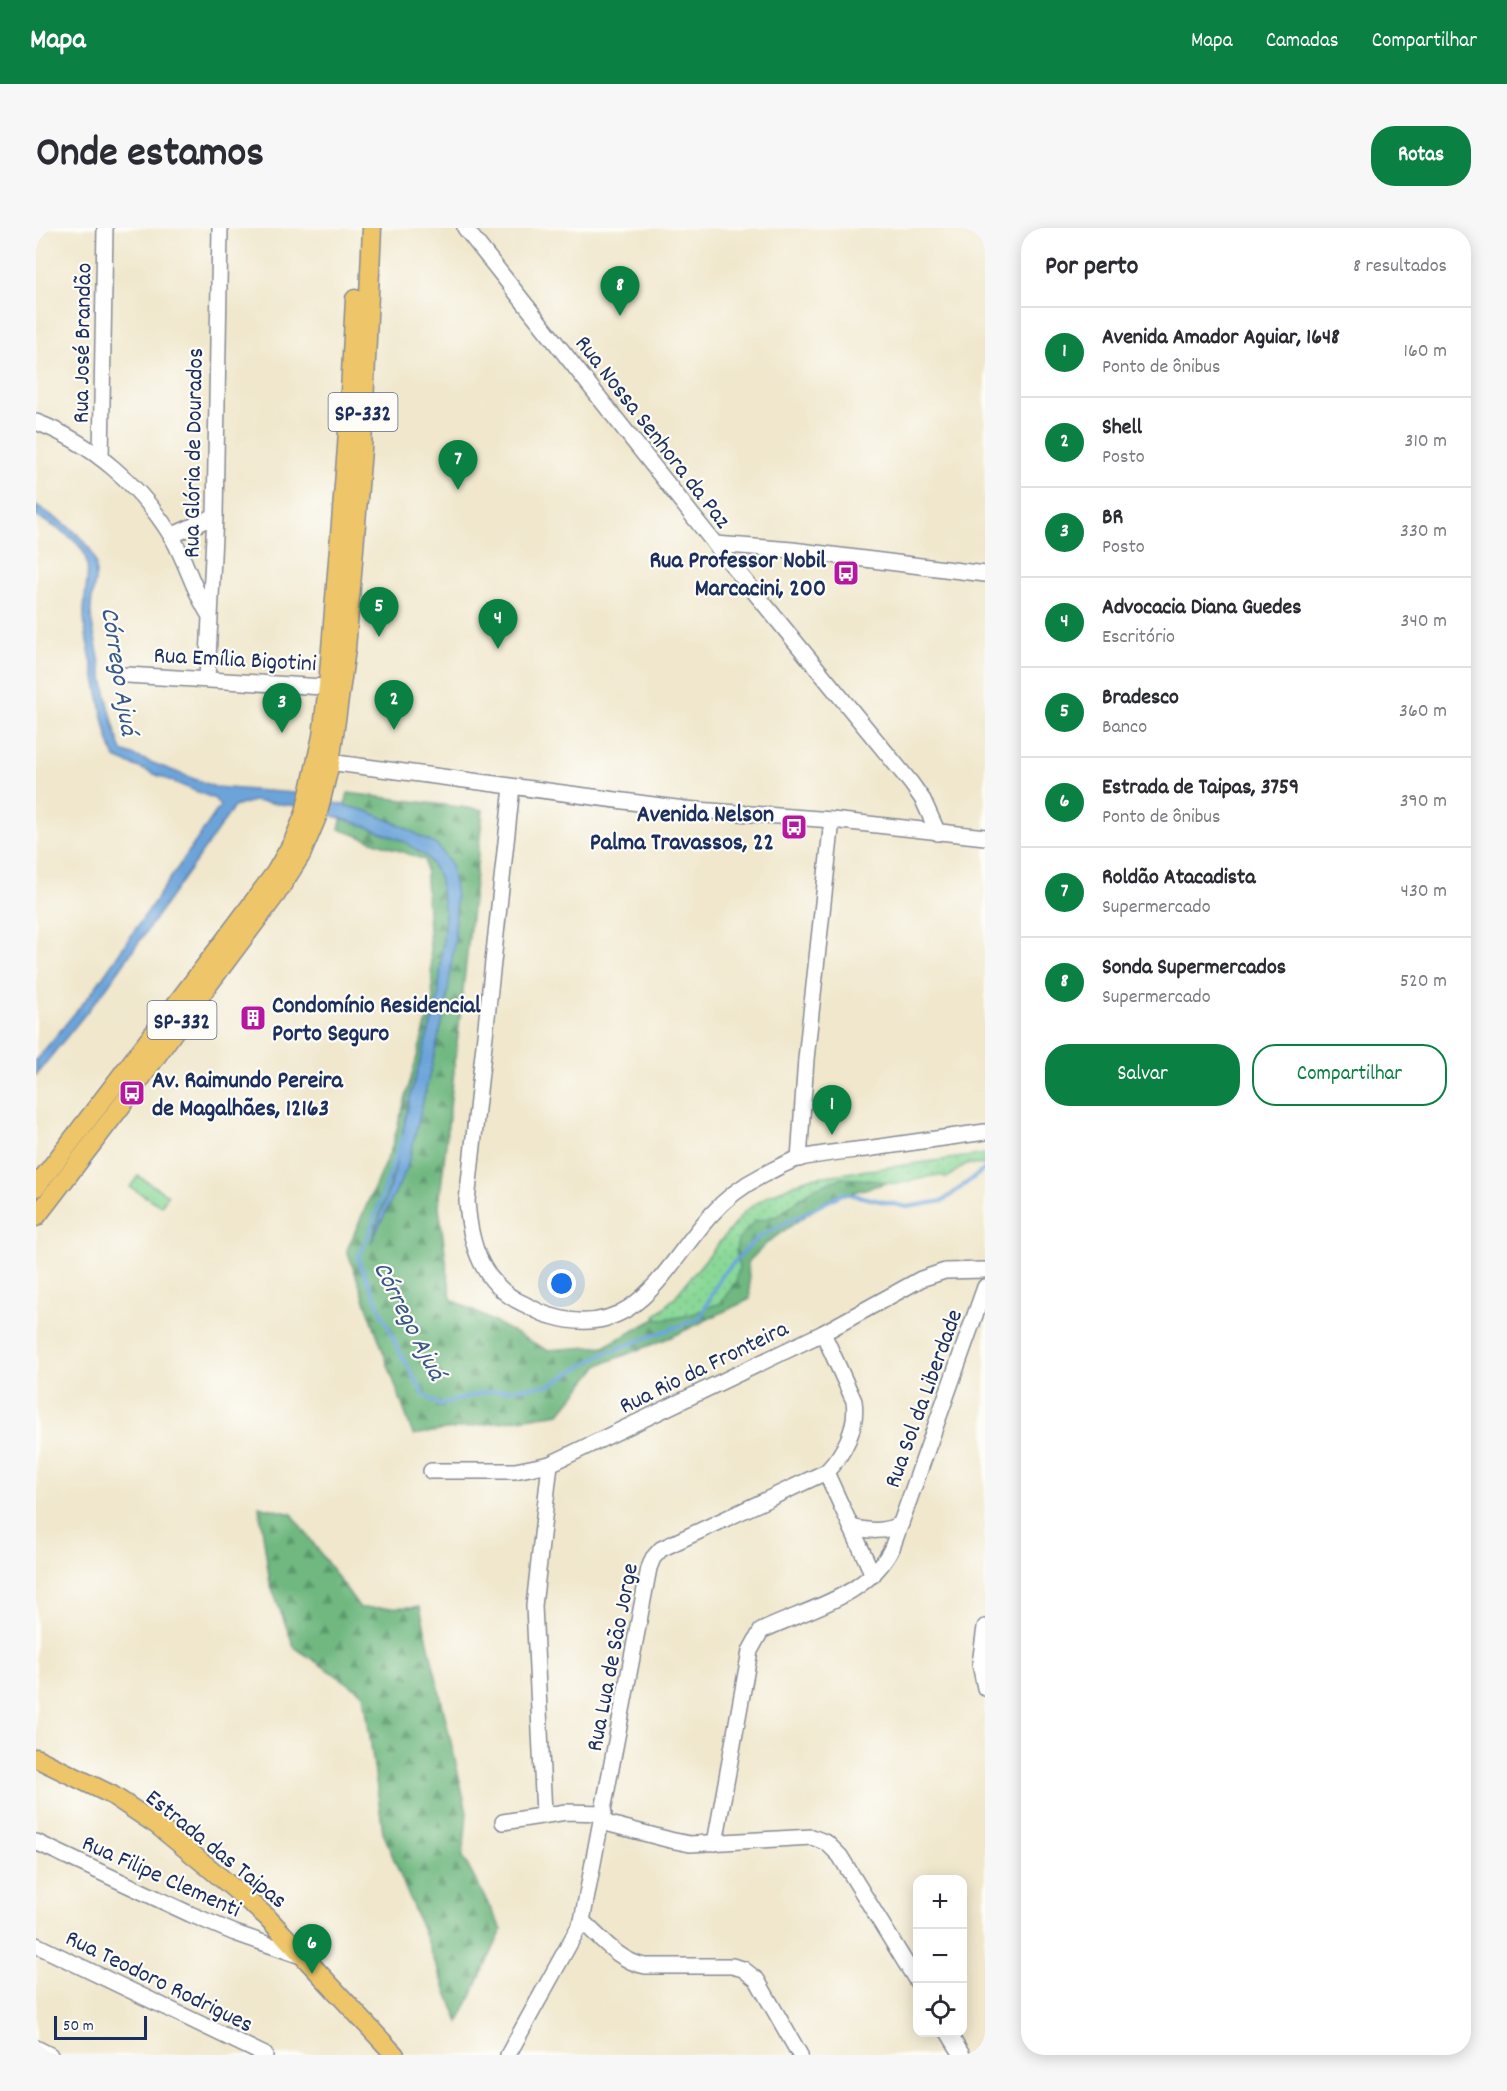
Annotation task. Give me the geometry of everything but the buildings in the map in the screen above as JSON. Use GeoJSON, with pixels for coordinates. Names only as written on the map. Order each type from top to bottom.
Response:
{"type":"FeatureCollection","features":[{"type":"Feature","properties":{"kind":"main road","name":"SP-332"},"geometry":{"type":"LineString","coordinates":[[335,687],[350,381],[361,228]]}},
{"type":"Feature","properties":{"kind":"main road","name":"SP-332"},"geometry":{"type":"LineString","coordinates":[[36,1217],[125,1101],[277,893],[301,855],[318,789],[354,570],[372,228]]}},
{"type":"Feature","properties":{"kind":"main road","name":"SP-332"},"geometry":{"type":"LineString","coordinates":[[36,1187],[275,873],[311,815]]}},
{"type":"Feature","properties":{"kind":"main road","name":"Estrada das Taipas"},"geometry":{"type":"LineString","coordinates":[[36,1758],[112,1796],[158,1825],[267,1917],[395,2055]]}},
{"type":"Feature","properties":{"kind":"street","name":"Rua José Brandão"},"geometry":{"type":"LineString","coordinates":[[101,458],[105,228]]}},
{"type":"Feature","properties":{"kind":"street","name":"Rua Glória de Dourados"},"geometry":{"type":"LineString","coordinates":[[207,678],[215,516],[220,228]]}},
{"type":"Feature","properties":{"kind":"street","name":"Rua Nossa Senhora da Paz"},"geometry":{"type":"LineString","coordinates":[[465,228],[715,544],[911,783],[923,800],[938,833]]}},
{"type":"Feature","properties":{"kind":"street"},"geometry":{"type":"LineString","coordinates":[[36,422],[80,444],[101,458],[131,485],[171,536],[210,615]]}},
{"type":"Feature","properties":{"kind":"street"},"geometry":{"type":"LineString","coordinates":[[171,536],[215,516]]}},
{"type":"Feature","properties":{"kind":"street"},"geometry":{"type":"LineString","coordinates":[[715,544],[792,550],[985,574]]}},
{"type":"Feature","properties":{"kind":"street","name":"Rua Emília Bigotini"},"geometry":{"type":"LineString","coordinates":[[127,675],[335,687]]}},
{"type":"Feature","properties":{"kind":"street"},"geometry":{"type":"LineString","coordinates":[[323,762],[684,809],[832,820],[985,837]]}},
{"type":"Feature","properties":{"kind":"street"},"geometry":{"type":"LineString","coordinates":[[512,786],[467,1201],[469,1229],[475,1253],[499,1288],[518,1302],[551,1317],[583,1321],[608,1318],[631,1308],[649,1294],[710,1216],[733,1193],[762,1175],[799,1159],[985,1132]]}},
{"type":"Feature","properties":{"kind":"street"},"geometry":{"type":"LineString","coordinates":[[799,1159],[806,1059],[832,820]]}},
{"type":"Feature","properties":{"kind":"street","name":"Rua Rio da Fronteira"},"geometry":{"type":"LineString","coordinates":[[431,1471],[515,1471],[550,1464],[823,1333],[921,1279],[945,1271],[985,1270]]}},
{"type":"Feature","properties":{"kind":"street","name":"Rua Sol da Liberdade"},"geometry":{"type":"LineString","coordinates":[[715,1843],[741,1695],[750,1651],[755,1639],[761,1631],[849,1592],[873,1575],[886,1560],[901,1524],[985,1287]]}},
{"type":"Feature","properties":{"kind":"street","name":"Rua Lua de São Jorge"},"geometry":{"type":"LineString","coordinates":[[508,2055],[582,1921],[649,1568],[654,1558],[662,1549],[826,1472],[844,1449],[856,1412],[854,1401],[823,1333]]}},
{"type":"Feature","properties":{"kind":"street"},"geometry":{"type":"LineString","coordinates":[[544,1814],[534,1606],[550,1464]]}},
{"type":"Feature","properties":{"kind":"street"},"geometry":{"type":"LineString","coordinates":[[826,1472],[873,1575]]}},
{"type":"Feature","properties":{"kind":"street","name":"Rua Sol da Liberdade"},"geometry":{"type":"LineString","coordinates":[[851,1527],[876,1532],[889,1530],[901,1524]]}},
{"type":"Feature","properties":{"kind":"street"},"geometry":{"type":"LineString","coordinates":[[985,1627],[980,1664],[985,1688]]}},
{"type":"Feature","properties":{"kind":"street"},"geometry":{"type":"LineString","coordinates":[[503,1822],[566,1812],[603,1817],[670,1840],[690,1844],[812,1837],[827,1843],[840,1856],[913,1975]]}},
{"type":"Feature","properties":{"kind":"street","name":"Rua Filipe Clementi"},"geometry":{"type":"LineString","coordinates":[[36,1842],[199,1917],[304,1957]]}},
{"type":"Feature","properties":{"kind":"street"},"geometry":{"type":"LineString","coordinates":[[582,1921],[621,1957],[633,1964],[732,1966],[743,1969],[757,1980],[800,2055]]}},
{"type":"Feature","properties":{"kind":"street","name":"Rua Teodoro Rodrigues"},"geometry":{"type":"LineString","coordinates":[[36,1945],[266,2055]]}},
{"type":"Feature","properties":{"kind":"street"},"geometry":{"type":"LineString","coordinates":[[951,2037],[962,2055]]}},
{"type":"Feature","properties":{"kind":"street"},"geometry":{"type":"LineString","coordinates":[[36,2048],[50,2055]]}},
{"type":"Feature","properties":{"kind":"green space"},"geometry":{"type":"Polygon","coordinates":[[[348,793],[483,810],[439,1206],[451,1299],[547,1350],[605,1346],[672,1310],[741,1224],[803,1180],[899,1169],[897,1180],[829,1199],[768,1242],[748,1262],[750,1299],[671,1337],[599,1365],[560,1413],[413,1435],[347,1250],[392,1147],[433,999],[425,860],[339,829],[348,793]]]}},
{"type":"Feature","properties":{"kind":"green space"},"geometry":{"type":"Polygon","coordinates":[[[985,1154],[985,1165],[966,1164],[947,1178],[940,1175],[897,1184],[841,1178],[813,1189],[777,1216],[755,1221],[738,1240],[736,1251],[739,1268],[736,1281],[720,1304],[680,1317],[658,1320],[655,1316],[674,1298],[745,1211],[769,1195],[810,1178],[985,1154]]]}},
{"type":"Feature","properties":{"kind":"green space"},"geometry":{"type":"Polygon","coordinates":[[[138,1176],[168,1195],[161,1206],[130,1187],[138,1176]]]}},
{"type":"Feature","properties":{"kind":"green space"},"geometry":{"type":"Polygon","coordinates":[[[259,1506],[292,1514],[360,1608],[420,1607],[467,1812],[463,1857],[502,1930],[459,2022],[383,1832],[364,1694],[294,1647],[270,1583],[259,1506]]]}},
{"type":"Feature","properties":{"kind":"water"},"geometry":{"type":"Polygon","coordinates":[[[36,506],[82,538],[95,560],[96,575],[91,604],[92,621],[114,726],[122,751],[215,787],[294,793],[367,811],[402,826],[438,846],[451,865],[456,896],[455,938],[446,1006],[407,1168],[371,1243],[394,1173],[411,1093],[438,999],[445,916],[439,876],[427,857],[403,841],[306,807],[253,801],[234,807],[107,987],[36,1075],[36,1060],[93,991],[220,806],[215,799],[115,758],[105,729],[85,630],[86,559],[75,541],[36,516],[36,506]]]}},
{"type":"Feature","properties":{"kind":"waterway","name":"Córrego Ajuá"},"geometry":{"type":"LineString","coordinates":[[402,1138],[358,1259],[399,1351],[424,1395],[439,1405],[486,1392],[549,1385],[603,1354],[700,1318],[721,1276],[757,1238],[844,1193],[907,1207],[943,1201],[985,1169]]}},
{"type":"Feature","properties":{"kind":"place","name":"Sonda Supermercados"},"geometry":{"type":"Point","coordinates":[620,316]}},
{"type":"Feature","properties":{"kind":"place","name":"Roldão Atacadista"},"geometry":{"type":"Point","coordinates":[458,490]}},
{"type":"Feature","properties":{"kind":"place","name":"Rua Professor Nobil Marcacini, 200"},"geometry":{"type":"Point","coordinates":[846,573]}},
{"type":"Feature","properties":{"kind":"place","name":"Bradesco"},"geometry":{"type":"Point","coordinates":[379,637]}},
{"type":"Feature","properties":{"kind":"place","name":"Advocacia Diana Guedes"},"geometry":{"type":"Point","coordinates":[498,649]}},
{"type":"Feature","properties":{"kind":"place","name":"Shell"},"geometry":{"type":"Point","coordinates":[394,730]}},
{"type":"Feature","properties":{"kind":"place","name":"BR"},"geometry":{"type":"Point","coordinates":[282,733]}},
{"type":"Feature","properties":{"kind":"place","name":"Avenida Nelson Palma Travassos, 22"},"geometry":{"type":"Point","coordinates":[794,827]}},
{"type":"Feature","properties":{"kind":"place","name":"Condomínio Residencial Porto Seguro"},"geometry":{"type":"Point","coordinates":[253,1018]}},
{"type":"Feature","properties":{"kind":"place","name":"Av. Raimundo Pereira de Magalhães, 12163"},"geometry":{"type":"Point","coordinates":[132,1093]}},
{"type":"Feature","properties":{"kind":"place","name":"Avenida Amador Aguiar, 1648"},"geometry":{"type":"Point","coordinates":[832,1135]}},
{"type":"Feature","properties":{"kind":"place","name":"Estrada de Taipas, 3759"},"geometry":{"type":"Point","coordinates":[312,1974]}}]}
